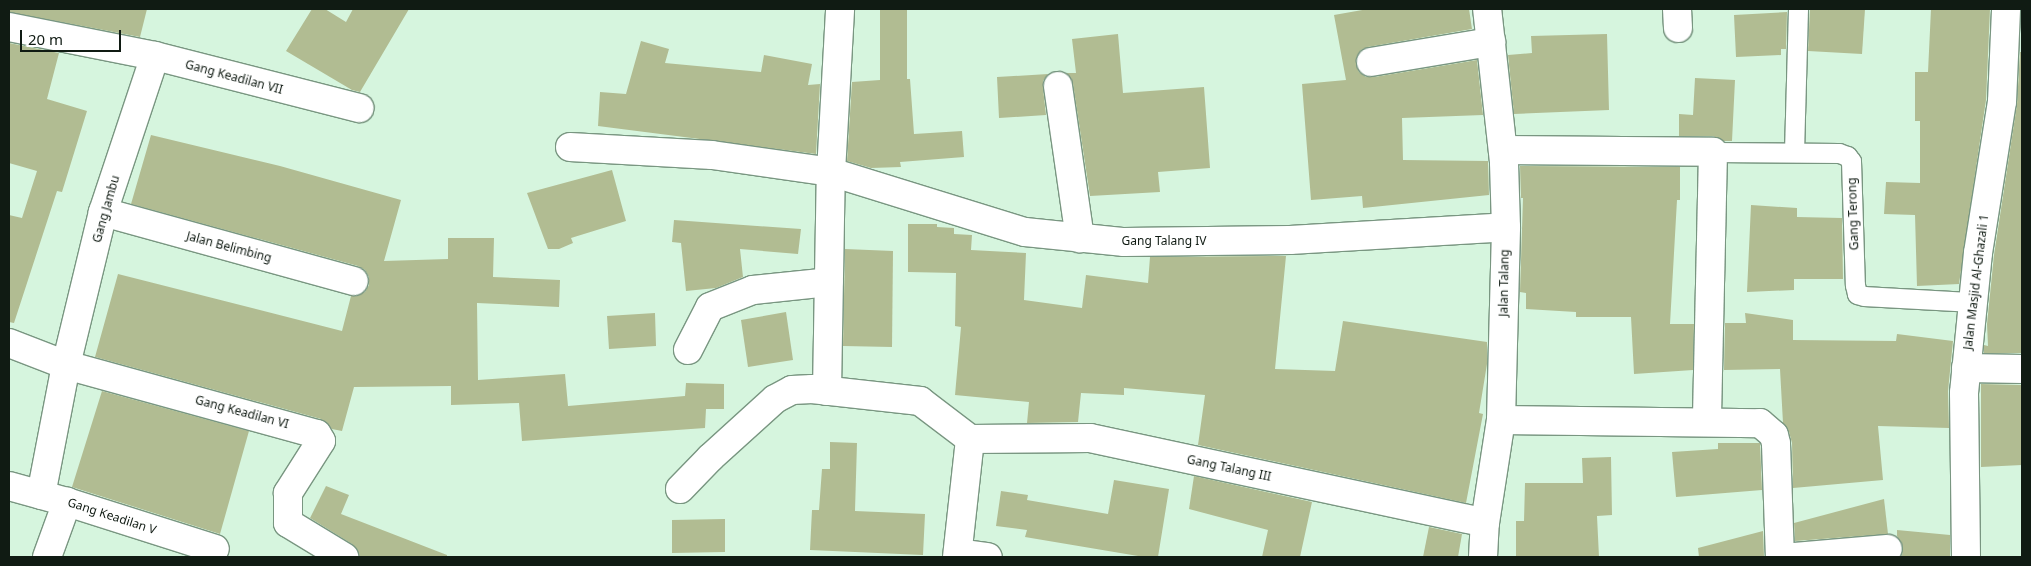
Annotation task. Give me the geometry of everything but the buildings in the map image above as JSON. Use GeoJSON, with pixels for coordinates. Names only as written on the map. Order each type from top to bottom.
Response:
{"type":"FeatureCollection","features":[{"type":"Feature","properties":{"kind":"street"},"geometry":{"type":"LineString","coordinates":[[826,391],[831,172],[840,9]]}},
{"type":"Feature","properties":{"kind":"street","name":"Jalan Talang"},"geometry":{"type":"LineString","coordinates":[[1483,557],[1485,523],[1501,420],[1506,226],[1503,150],[1487,9]]}},
{"type":"Feature","properties":{"kind":"street","name":"Jalan Masjid Al-Ghazali 1"},"geometry":{"type":"LineString","coordinates":[[1966,557],[1964,393],[1966,368],[1978,253],[2002,102],[2011,14]]}},
{"type":"Feature","properties":{"kind":"street","name":"Gang Keadilan VII"},"geometry":{"type":"LineString","coordinates":[[9,28],[154,56],[350,106]]}},
{"type":"Feature","properties":{"kind":"street"},"geometry":{"type":"LineString","coordinates":[[1371,62],[1491,42]]}},
{"type":"Feature","properties":{"kind":"street","name":"Gang Jambu"},"geometry":{"type":"LineString","coordinates":[[41,495],[66,365],[103,212],[154,56]]}},
{"type":"Feature","properties":{"kind":"street"},"geometry":{"type":"LineString","coordinates":[[1058,86],[1080,238]]}},
{"type":"Feature","properties":{"kind":"street","name":"Gang Talang IV"},"geometry":{"type":"LineString","coordinates":[[570,147],[712,155],[831,172],[1025,232],[1124,242],[1290,240],[1506,226]]}},
{"type":"Feature","properties":{"kind":"street"},"geometry":{"type":"LineString","coordinates":[[1503,150],[1713,152],[1707,422]]}},
{"type":"Feature","properties":{"kind":"street","name":"Jalan Belimbing"},"geometry":{"type":"LineString","coordinates":[[103,212],[354,281]]}},
{"type":"Feature","properties":{"kind":"street"},"geometry":{"type":"LineString","coordinates":[[688,350],[710,307],[753,290],[829,282]]}},
{"type":"Feature","properties":{"kind":"street","name":"Gang Keadilan VI"},"geometry":{"type":"LineString","coordinates":[[9,343],[66,365],[317,434],[321,441],[288,492],[288,523],[344,557]]}},
{"type":"Feature","properties":{"kind":"street"},"geometry":{"type":"LineString","coordinates":[[1966,368],[2022,369]]}},
{"type":"Feature","properties":{"kind":"street"},"geometry":{"type":"LineString","coordinates":[[680,489],[710,458],[775,399],[792,390],[812,388],[920,401],[970,438],[958,555],[988,557]]}},
{"type":"Feature","properties":{"kind":"street"},"geometry":{"type":"LineString","coordinates":[[1501,420],[1760,424],[1774,435],[1780,557]]}},
{"type":"Feature","properties":{"kind":"street","name":"Gang Talang III"},"geometry":{"type":"LineString","coordinates":[[970,438],[1090,438],[1485,523]]}},
{"type":"Feature","properties":{"kind":"street","name":"Gang Keadilan V"},"geometry":{"type":"LineString","coordinates":[[9,486],[67,502],[215,549]]}},
{"type":"Feature","properties":{"kind":"street"},"geometry":{"type":"LineString","coordinates":[[47,557],[67,502]]}},
{"type":"Feature","properties":{"kind":"street"},"geometry":{"type":"LineString","coordinates":[[1794,557],[1888,549]]}},
{"type":"Feature","properties":{"kind":"lane"},"geometry":{"type":"LineString","coordinates":[[1713,152],[1794,152],[1798,9]]}},
{"type":"Feature","properties":{"kind":"lane","name":"Gang Terong"},"geometry":{"type":"LineString","coordinates":[[1794,152],[1839,153],[1851,161],[1855,285],[1857,294],[1864,296],[1973,302]]}}]}
